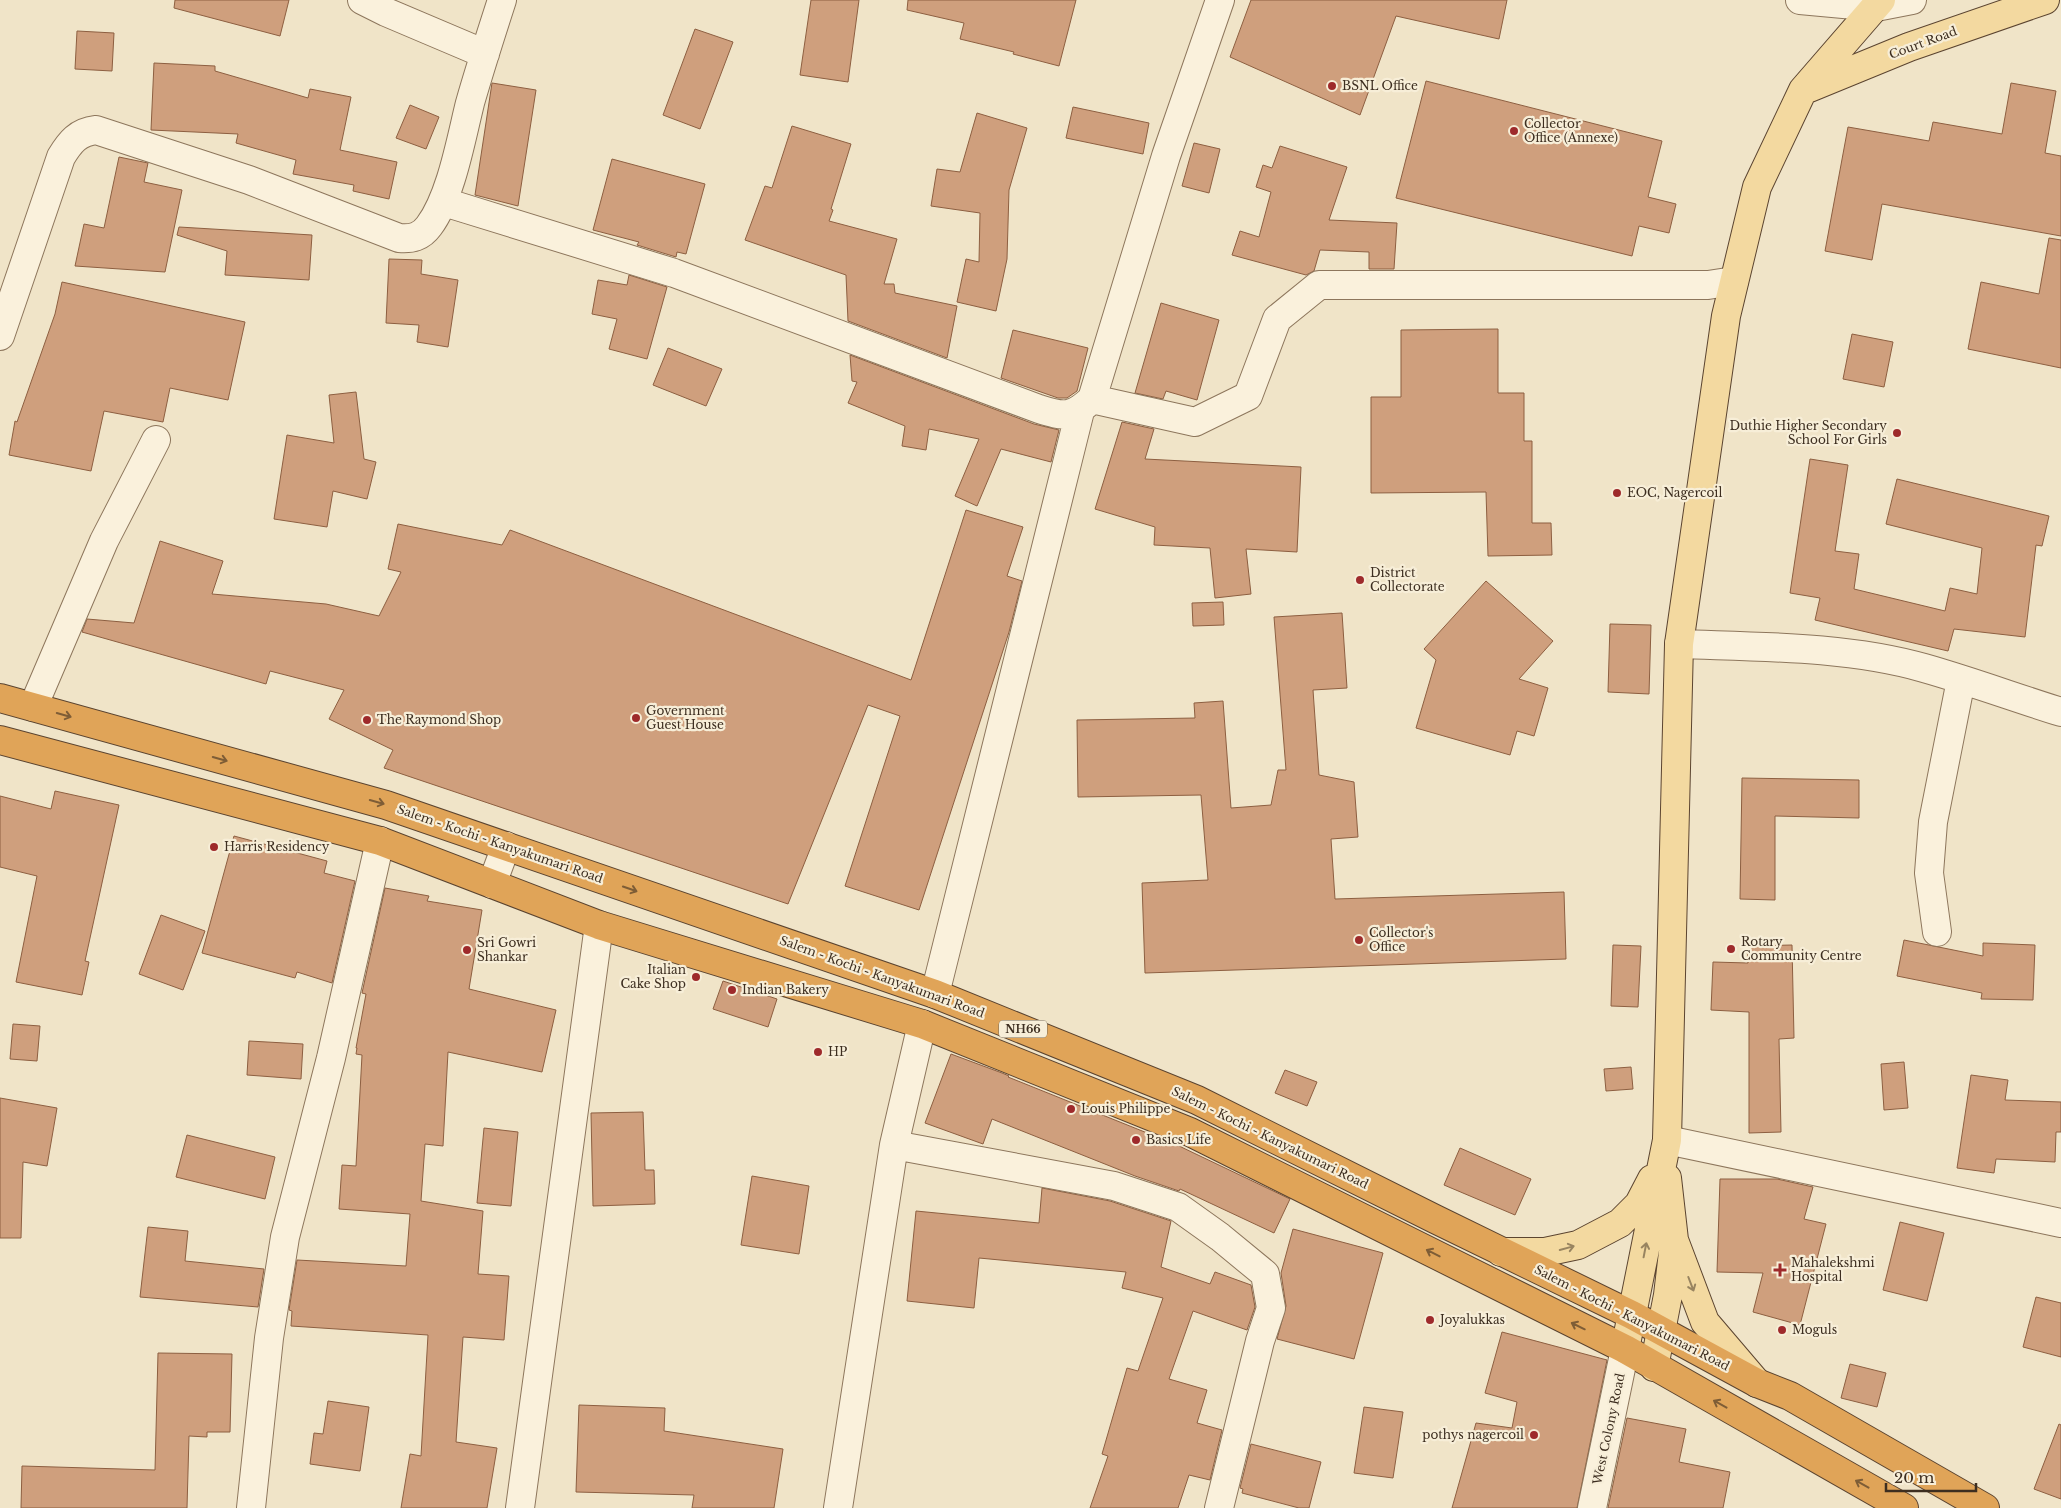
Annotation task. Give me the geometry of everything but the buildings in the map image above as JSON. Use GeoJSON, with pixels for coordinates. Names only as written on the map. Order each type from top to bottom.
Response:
{"type":"FeatureCollection","features":[{"type":"Feature","properties":{"kind":"highway","name":"Salem - Kochi - Kanyakumari Road"},"geometry":{"type":"LineString","coordinates":[[0,698],[386,805],[935,994],[1197,1100],[1501,1252],[1632,1315],[1757,1383],[1790,1396],[1985,1508]]}},
{"type":"Feature","properties":{"kind":"highway","name":"NH66"},"geometry":{"type":"LineString","coordinates":[[0,740],[380,841],[599,925],[922,1024],[1190,1132],[1625,1349],[1904,1508]]}},
{"type":"Feature","properties":{"kind":"main road","name":"Court Road"},"geometry":{"type":"LineString","coordinates":[[1803,90],[1909,47],[2045,0]]}},
{"type":"Feature","properties":{"kind":"main road"},"geometry":{"type":"LineString","coordinates":[[1654,1367],[1668,1296],[1674,1240],[1665,1146],[1679,644],[1726,316],[1757,187],[1803,90],[1879,3]]}},
{"type":"Feature","properties":{"kind":"main road"},"geometry":{"type":"LineString","coordinates":[[1501,1252],[1558,1251],[1578,1245],[1620,1223],[1639,1204],[1665,1146]]}},
{"type":"Feature","properties":{"kind":"main road"},"geometry":{"type":"LineString","coordinates":[[1625,1349],[1665,1146]]}},
{"type":"Feature","properties":{"kind":"main road"},"geometry":{"type":"LineString","coordinates":[[1674,1240],[1705,1322],[1757,1383]]}},
{"type":"Feature","properties":{"kind":"street"},"geometry":{"type":"LineString","coordinates":[[362,0],[485,54]]}},
{"type":"Feature","properties":{"kind":"street"},"geometry":{"type":"LineString","coordinates":[[0,336],[61,157],[75,138],[86,131],[96,130],[249,180],[399,238],[410,239],[419,236],[429,227],[444,202],[502,0]]}},
{"type":"Feature","properties":{"kind":"street"},"geometry":{"type":"LineString","coordinates":[[935,994],[1086,405],[1166,156],[1220,0]]}},
{"type":"Feature","properties":{"kind":"street"},"geometry":{"type":"LineString","coordinates":[[1800,0],[1879,3],[1912,0]]}},
{"type":"Feature","properties":{"kind":"street"},"geometry":{"type":"LineString","coordinates":[[444,202],[674,273],[1056,414],[1068,414],[1086,405],[1195,422],[1248,396],[1277,319],[1319,285],[1708,285],[1734,281]]}},
{"type":"Feature","properties":{"kind":"street"},"geometry":{"type":"LineString","coordinates":[[33,707],[104,541],[156,440]]}},
{"type":"Feature","properties":{"kind":"street"},"geometry":{"type":"LineString","coordinates":[[1679,644],[1774,648],[1862,656],[1923,668],[2061,712]]}},
{"type":"Feature","properties":{"kind":"street"},"geometry":{"type":"LineString","coordinates":[[1937,932],[1928,872],[1933,822],[1961,680]]}},
{"type":"Feature","properties":{"kind":"street"},"geometry":{"type":"LineString","coordinates":[[250,1508],[269,1338],[285,1238],[331,1058],[380,841]]}},
{"type":"Feature","properties":{"kind":"street"},"geometry":{"type":"LineString","coordinates":[[492,884],[506,846]]}},
{"type":"Feature","properties":{"kind":"street"},"geometry":{"type":"LineString","coordinates":[[520,1508],[599,925]]}},
{"type":"Feature","properties":{"kind":"street"},"geometry":{"type":"LineString","coordinates":[[838,1508],[894,1145],[922,1024]]}},
{"type":"Feature","properties":{"kind":"street"},"geometry":{"type":"LineString","coordinates":[[894,1145],[1114,1186],[1178,1207],[1265,1274],[1271,1308],[1258,1350],[1218,1508]]}},
{"type":"Feature","properties":{"kind":"street"},"geometry":{"type":"LineString","coordinates":[[1665,1146],[2061,1223]]}},
{"type":"Feature","properties":{"kind":"street","name":"West Colony Road"},"geometry":{"type":"LineString","coordinates":[[1592,1508],[1625,1349]]}},
{"type":"Feature","properties":{"kind":"place","name":"BSNL Office"},"geometry":{"type":"Point","coordinates":[1332,86]}},
{"type":"Feature","properties":{"kind":"place","name":"Collector Office (Annexe)"},"geometry":{"type":"Point","coordinates":[1514,131]}},
{"type":"Feature","properties":{"kind":"place","name":"Duthie Higher Secondary School For Girls"},"geometry":{"type":"Point","coordinates":[1897,433]}},
{"type":"Feature","properties":{"kind":"place","name":"EOC, Nagercoil"},"geometry":{"type":"Point","coordinates":[1617,493]}},
{"type":"Feature","properties":{"kind":"place","name":"District Collectorate"},"geometry":{"type":"Point","coordinates":[1360,580]}},
{"type":"Feature","properties":{"kind":"place","name":"Government Guest House"},"geometry":{"type":"Point","coordinates":[636,718]}},
{"type":"Feature","properties":{"kind":"place","name":"The Raymond Shop"},"geometry":{"type":"Point","coordinates":[367,720]}},
{"type":"Feature","properties":{"kind":"place","name":"Harris Residency"},"geometry":{"type":"Point","coordinates":[214,847]}},
{"type":"Feature","properties":{"kind":"place","name":"Collector's Office"},"geometry":{"type":"Point","coordinates":[1359,940]}},
{"type":"Feature","properties":{"kind":"place","name":"Rotary Community Centre"},"geometry":{"type":"Point","coordinates":[1731,949]}},
{"type":"Feature","properties":{"kind":"place","name":"Sri Gowri Shankar"},"geometry":{"type":"Point","coordinates":[467,950]}},
{"type":"Feature","properties":{"kind":"place","name":"Italian Cake Shop"},"geometry":{"type":"Point","coordinates":[696,977]}},
{"type":"Feature","properties":{"kind":"place","name":"Indian Bakery"},"geometry":{"type":"Point","coordinates":[732,990]}},
{"type":"Feature","properties":{"kind":"place","name":"HP"},"geometry":{"type":"Point","coordinates":[818,1052]}},
{"type":"Feature","properties":{"kind":"place","name":"Louis Philippe"},"geometry":{"type":"Point","coordinates":[1071,1109]}},
{"type":"Feature","properties":{"kind":"place","name":"Basics Life"},"geometry":{"type":"Point","coordinates":[1136,1140]}},
{"type":"Feature","properties":{"kind":"place","name":"Mahalekshmi Hospital"},"geometry":{"type":"Point","coordinates":[1780,1270]}},
{"type":"Feature","properties":{"kind":"place","name":"Joyalukkas"},"geometry":{"type":"Point","coordinates":[1430,1320]}},
{"type":"Feature","properties":{"kind":"place","name":"Moguls"},"geometry":{"type":"Point","coordinates":[1782,1330]}},
{"type":"Feature","properties":{"kind":"place","name":"pothys nagercoil"},"geometry":{"type":"Point","coordinates":[1534,1435]}}]}
